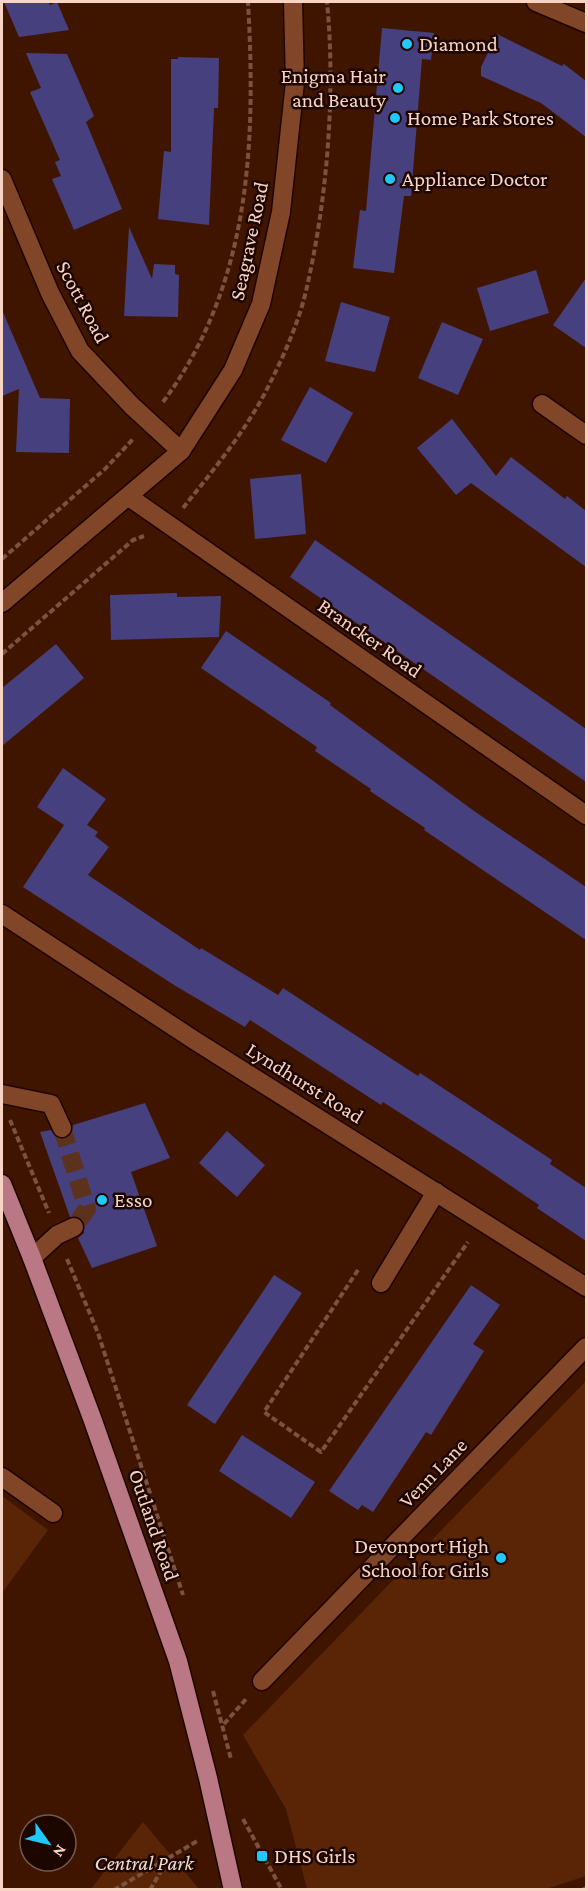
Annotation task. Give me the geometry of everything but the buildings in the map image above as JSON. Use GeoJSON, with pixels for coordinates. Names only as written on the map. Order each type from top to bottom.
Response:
{"type":"FeatureCollection","features":[{"type":"Feature","properties":{"kind":"main road","name":"Outland Road"},"geometry":{"type":"LineString","coordinates":[[2,1184],[32,1258],[178,1661],[208,1778],[233,1890]]}},
{"type":"Feature","properties":{"kind":"street","name":"Seagrave Road"},"geometry":{"type":"LineString","coordinates":[[2,603],[181,451],[233,370],[261,304],[283,200],[295,82],[293,2]]}},
{"type":"Feature","properties":{"kind":"street"},"geometry":{"type":"LineString","coordinates":[[536,2],[586,23]]}},
{"type":"Feature","properties":{"kind":"street","name":"Scott Road"},"geometry":{"type":"LineString","coordinates":[[2,179],[50,293],[80,351],[148,422],[181,451]]}},
{"type":"Feature","properties":{"kind":"street"},"geometry":{"type":"LineString","coordinates":[[542,404],[586,435]]}},
{"type":"Feature","properties":{"kind":"street","name":"Brancker Road"},"geometry":{"type":"LineString","coordinates":[[129,497],[586,815]]}},
{"type":"Feature","properties":{"kind":"street","name":"Lyndhurst Road"},"geometry":{"type":"LineString","coordinates":[[2,914],[194,1040],[586,1287]]}},
{"type":"Feature","properties":{"kind":"street"},"geometry":{"type":"LineString","coordinates":[[4,1102],[51,1104],[62,1128]]}},
{"type":"Feature","properties":{"kind":"street"},"geometry":{"type":"LineString","coordinates":[[381,1283],[436,1192]]}},
{"type":"Feature","properties":{"kind":"street"},"geometry":{"type":"LineString","coordinates":[[32,1258],[66,1231]]}},
{"type":"Feature","properties":{"kind":"street","name":"Venn Lane"},"geometry":{"type":"LineString","coordinates":[[262,1681],[586,1347]]}},
{"type":"Feature","properties":{"kind":"street"},"geometry":{"type":"LineString","coordinates":[[2,1477],[53,1513]]}},
{"type":"Feature","properties":{"kind":"path"},"geometry":{"type":"LineString","coordinates":[[2,559],[105,469],[148,422],[197,348],[230,269],[245,202],[249,150],[251,54],[248,2]]}},
{"type":"Feature","properties":{"kind":"path"},"geometry":{"type":"LineString","coordinates":[[4,1102],[66,1231],[185,1602]]}},
{"type":"Feature","properties":{"kind":"path"},"geometry":{"type":"LineString","coordinates":[[358,1270],[264,1412],[321,1452],[483,1221]]}},
{"type":"Feature","properties":{"kind":"path"},"geometry":{"type":"LineString","coordinates":[[210,1679],[224,1724],[262,1681]]}},
{"type":"Feature","properties":{"kind":"path"},"geometry":{"type":"LineString","coordinates":[[243,1818],[282,1890]]}},
{"type":"Feature","properties":{"kind":"path"},"geometry":{"type":"LineString","coordinates":[[114,1890],[170,1857],[150,1890]]}},
{"type":"Feature","properties":{"kind":"green space","name":"Devonport High School for Girls"},"geometry":{"type":"Polygon","coordinates":[[[586,1381],[586,1876],[543,1890],[307,1889],[286,1809],[243,1735],[586,1381]]]}},
{"type":"Feature","properties":{"kind":"green space"},"geometry":{"type":"Polygon","coordinates":[[[2,1496],[48,1530],[2,1593],[2,1496]]]}},
{"type":"Feature","properties":{"kind":"green space","name":"Central Park"},"geometry":{"type":"Polygon","coordinates":[[[143,1822],[199,1889],[91,1889],[143,1822]]]}},
{"type":"Feature","properties":{"kind":"tunnel"},"geometry":{"type":"LineString","coordinates":[[62,1128],[87,1209],[74,1227]]}},
{"type":"Feature","properties":{"kind":"place","name":"Diamond"},"geometry":{"type":"Point","coordinates":[407,44]}},
{"type":"Feature","properties":{"kind":"place","name":"Enigma Hair and Beauty"},"geometry":{"type":"Point","coordinates":[398,88]}},
{"type":"Feature","properties":{"kind":"place","name":"Home Park Stores"},"geometry":{"type":"Point","coordinates":[395,118]}},
{"type":"Feature","properties":{"kind":"place","name":"Appliance Doctor"},"geometry":{"type":"Point","coordinates":[390,179]}},
{"type":"Feature","properties":{"kind":"place","name":"Esso"},"geometry":{"type":"Point","coordinates":[102,1200]}},
{"type":"Feature","properties":{"kind":"place","name":"Devonport High School for Girls"},"geometry":{"type":"Point","coordinates":[501,1558]}},
{"type":"Feature","properties":{"kind":"place","name":"DHS Girls"},"geometry":{"type":"Point","coordinates":[262,1856]}}]}
